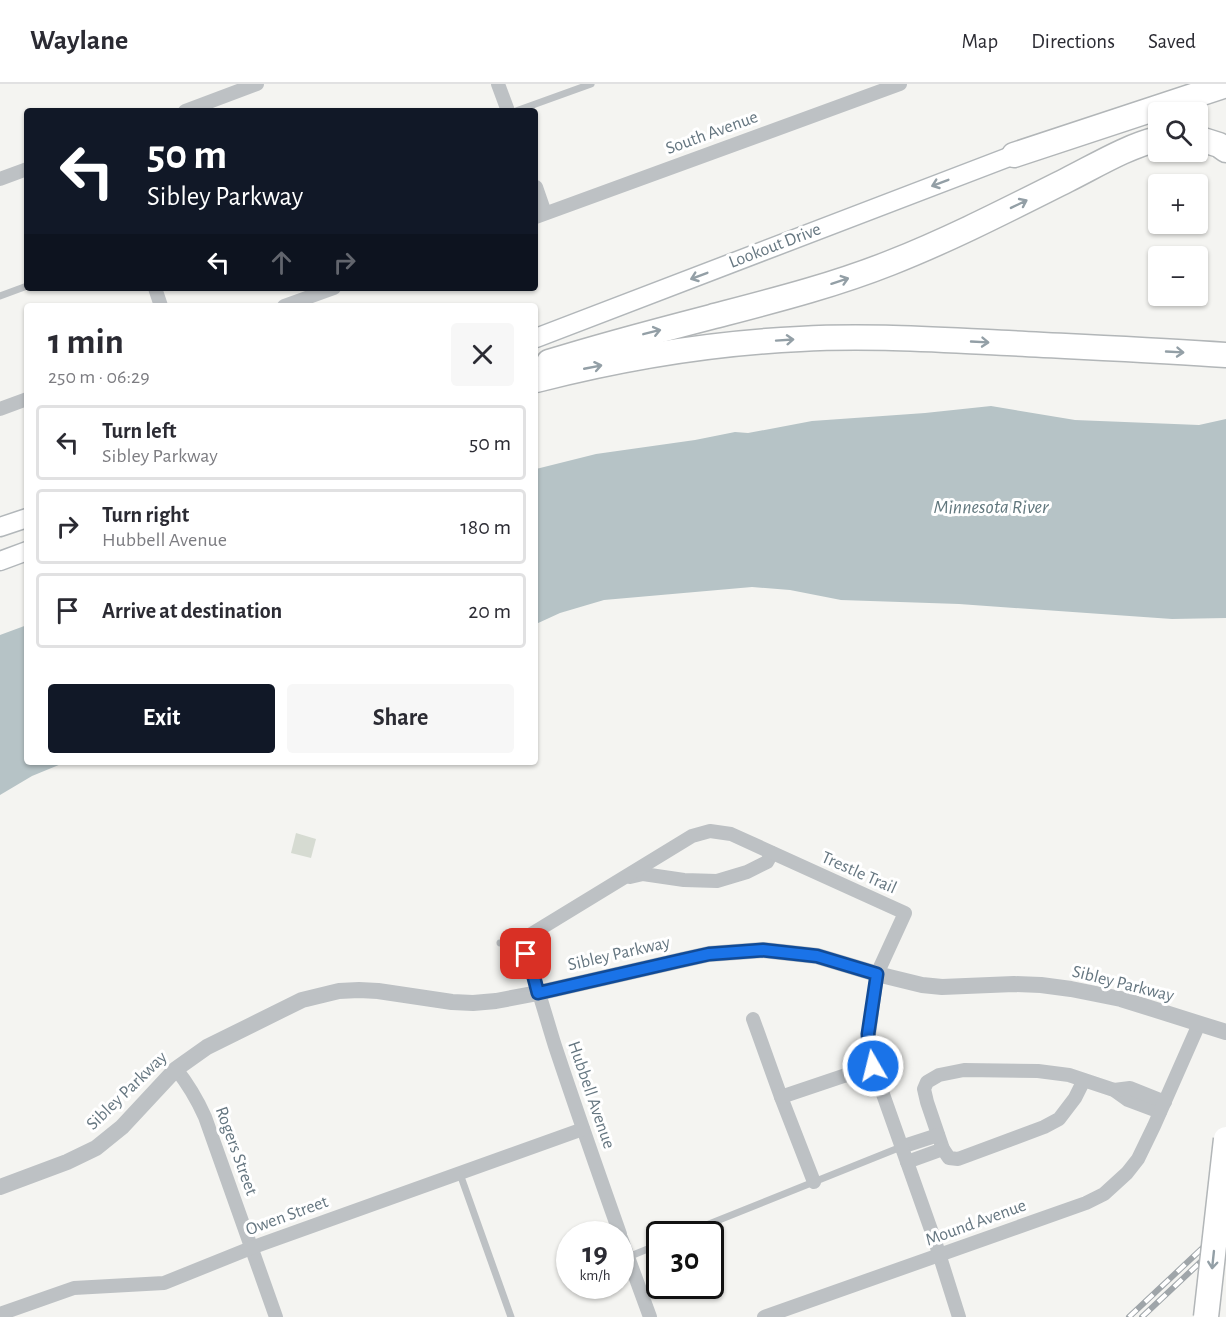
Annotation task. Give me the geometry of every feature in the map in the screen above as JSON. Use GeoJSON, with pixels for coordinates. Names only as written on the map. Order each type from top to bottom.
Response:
{"type":"FeatureCollection","features":[{"type":"Feature","properties":{"kind":"highway"},"geometry":{"type":"LineString","coordinates":[[1014,155],[1204,84]]}},
{"type":"Feature","properties":{"kind":"highway"},"geometry":{"type":"LineString","coordinates":[[1014,155],[1226,85]]}},
{"type":"Feature","properties":{"kind":"highway"},"geometry":{"type":"LineString","coordinates":[[538,365],[624,339],[801,294],[847,279],[938,244],[1148,141]]}},
{"type":"Feature","properties":{"kind":"highway"},"geometry":{"type":"LineString","coordinates":[[1208,142],[1226,150]]}},
{"type":"Feature","properties":{"kind":"highway"},"geometry":{"type":"LineString","coordinates":[[538,380],[580,369],[685,350],[801,339],[933,339],[1226,355]]}},
{"type":"Feature","properties":{"kind":"highway"},"geometry":{"type":"LineString","coordinates":[[1206,1317],[1226,1139]]}},
{"type":"Feature","properties":{"kind":"main road","name":"Lookout Drive"},"geometry":{"type":"LineString","coordinates":[[538,337],[1014,155]]}},
{"type":"Feature","properties":{"kind":"main road"},"geometry":{"type":"LineString","coordinates":[[0,527],[24,519]]}},
{"type":"Feature","properties":{"kind":"main road"},"geometry":{"type":"LineString","coordinates":[[0,561],[24,552]]}},
{"type":"Feature","properties":{"kind":"street"},"geometry":{"type":"LineString","coordinates":[[193,108],[257,84]]}},
{"type":"Feature","properties":{"kind":"street"},"geometry":{"type":"LineString","coordinates":[[498,84],[507,108]]}},
{"type":"Feature","properties":{"kind":"street","name":"South Avenue"},"geometry":{"type":"LineString","coordinates":[[540,215],[900,84]]}},
{"type":"Feature","properties":{"kind":"street"},"geometry":{"type":"LineString","coordinates":[[0,179],[24,170]]}},
{"type":"Feature","properties":{"kind":"street"},"geometry":{"type":"LineString","coordinates":[[292,303],[326,291]]}},
{"type":"Feature","properties":{"kind":"street"},"geometry":{"type":"LineString","coordinates":[[0,409],[24,400]]}},
{"type":"Feature","properties":{"kind":"street","name":"Trestle Trail"},"geometry":{"type":"LineString","coordinates":[[520,941],[692,836],[710,831],[731,834],[905,913],[877,974]]}},
{"type":"Feature","properties":{"kind":"street","name":"Trestle Trail"},"geometry":{"type":"LineString","coordinates":[[622,879],[643,874],[684,880],[717,881],[747,872],[767,862],[772,853]]}},
{"type":"Feature","properties":{"kind":"street","name":"Hubbell Avenue"},"geometry":{"type":"LineString","coordinates":[[520,941],[531,966],[615,1221]]}},
{"type":"Feature","properties":{"kind":"street","name":"Sibley Parkway"},"geometry":{"type":"LineString","coordinates":[[0,1187],[67,1162],[96,1148],[122,1126],[176,1069],[207,1047],[302,1000],[339,991],[378,991],[452,1002],[496,1001],[709,954],[763,950],[817,956],[922,985],[942,987],[1014,984],[1071,989],[1121,999],[1226,1032]]}},
{"type":"Feature","properties":{"kind":"street"},"geometry":{"type":"LineString","coordinates":[[877,974],[868,1034],[873,1066],[959,1317]]}},
{"type":"Feature","properties":{"kind":"street"},"geometry":{"type":"LineString","coordinates":[[753,1019],[814,1182]]}},
{"type":"Feature","properties":{"kind":"street","name":"Mound Avenue"},"geometry":{"type":"LineString","coordinates":[[764,1317],[1086,1203],[1104,1194],[1127,1173],[1138,1159],[1199,1024]]}},
{"type":"Feature","properties":{"kind":"street"},"geometry":{"type":"LineString","coordinates":[[781,1097],[873,1066]]}},
{"type":"Feature","properties":{"kind":"street","name":"Rogers Street"},"geometry":{"type":"LineString","coordinates":[[176,1069],[198,1100],[205,1116],[276,1317]]}},
{"type":"Feature","properties":{"kind":"street"},"geometry":{"type":"LineString","coordinates":[[1084,1080],[1075,1098],[1059,1119],[1044,1127],[958,1158],[949,1158],[943,1149],[924,1089],[927,1082],[939,1075],[964,1070],[1038,1071],[1069,1075],[1114,1089],[1128,1100],[1163,1107]]}},
{"type":"Feature","properties":{"kind":"street","name":"Owen Street"},"geometry":{"type":"LineString","coordinates":[[0,1314],[74,1288],[164,1283],[251,1248],[583,1130]]}},
{"type":"Feature","properties":{"kind":"street"},"geometry":{"type":"LineString","coordinates":[[901,1147],[938,1135]]}},
{"type":"Feature","properties":{"kind":"street"},"geometry":{"type":"LineString","coordinates":[[907,1162],[943,1149]]}},
{"type":"Feature","properties":{"kind":"street","name":"Hubbell Avenue"},"geometry":{"type":"LineString","coordinates":[[634,1273],[650,1317]]}},
{"type":"Feature","properties":{"kind":"lane"},"geometry":{"type":"LineString","coordinates":[[524,108],[591,84]]}},
{"type":"Feature","properties":{"kind":"lane"},"geometry":{"type":"LineString","coordinates":[[0,296],[24,287]]}},
{"type":"Feature","properties":{"kind":"lane"},"geometry":{"type":"LineString","coordinates":[[500,943],[520,941]]}},
{"type":"Feature","properties":{"kind":"lane"},"geometry":{"type":"LineString","coordinates":[[716,1221],[901,1147]]}},
{"type":"Feature","properties":{"kind":"lane"},"geometry":{"type":"LineString","coordinates":[[460,1174],[511,1317]]}},
{"type":"Feature","properties":{"kind":"shaded area"},"geometry":{"type":"Polygon","coordinates":[[[296,833],[316,839],[311,858],[291,853],[296,833]]]}},
{"type":"Feature","properties":{"kind":"water","name":"Minnesota River"},"geometry":{"type":"Polygon","coordinates":[[[991,406],[1075,420],[1199,425],[1226,419],[1226,618],[1172,619],[959,604],[841,600],[790,590],[752,587],[604,600],[560,613],[538,623],[538,468],[596,454],[735,432],[748,433],[812,421],[991,406]]]}},
{"type":"Feature","properties":{"kind":"water"},"geometry":{"type":"Polygon","coordinates":[[[24,626],[24,765],[59,765],[32,776],[0,795],[0,635],[24,626]]]}},
{"type":"Feature","properties":{"kind":"railway"},"geometry":{"type":"LineString","coordinates":[[1129,1317],[1226,1226]]}},
{"type":"Feature","properties":{"kind":"railway"},"geometry":{"type":"LineString","coordinates":[[1142,1317],[1226,1238]]}},
{"type":"Feature","properties":{"kind":"route"},"geometry":{"type":"LineString","coordinates":[[526,954],[538,993],[709,954],[763,950],[817,956],[877,974],[868,1034],[873,1066]]}}]}
